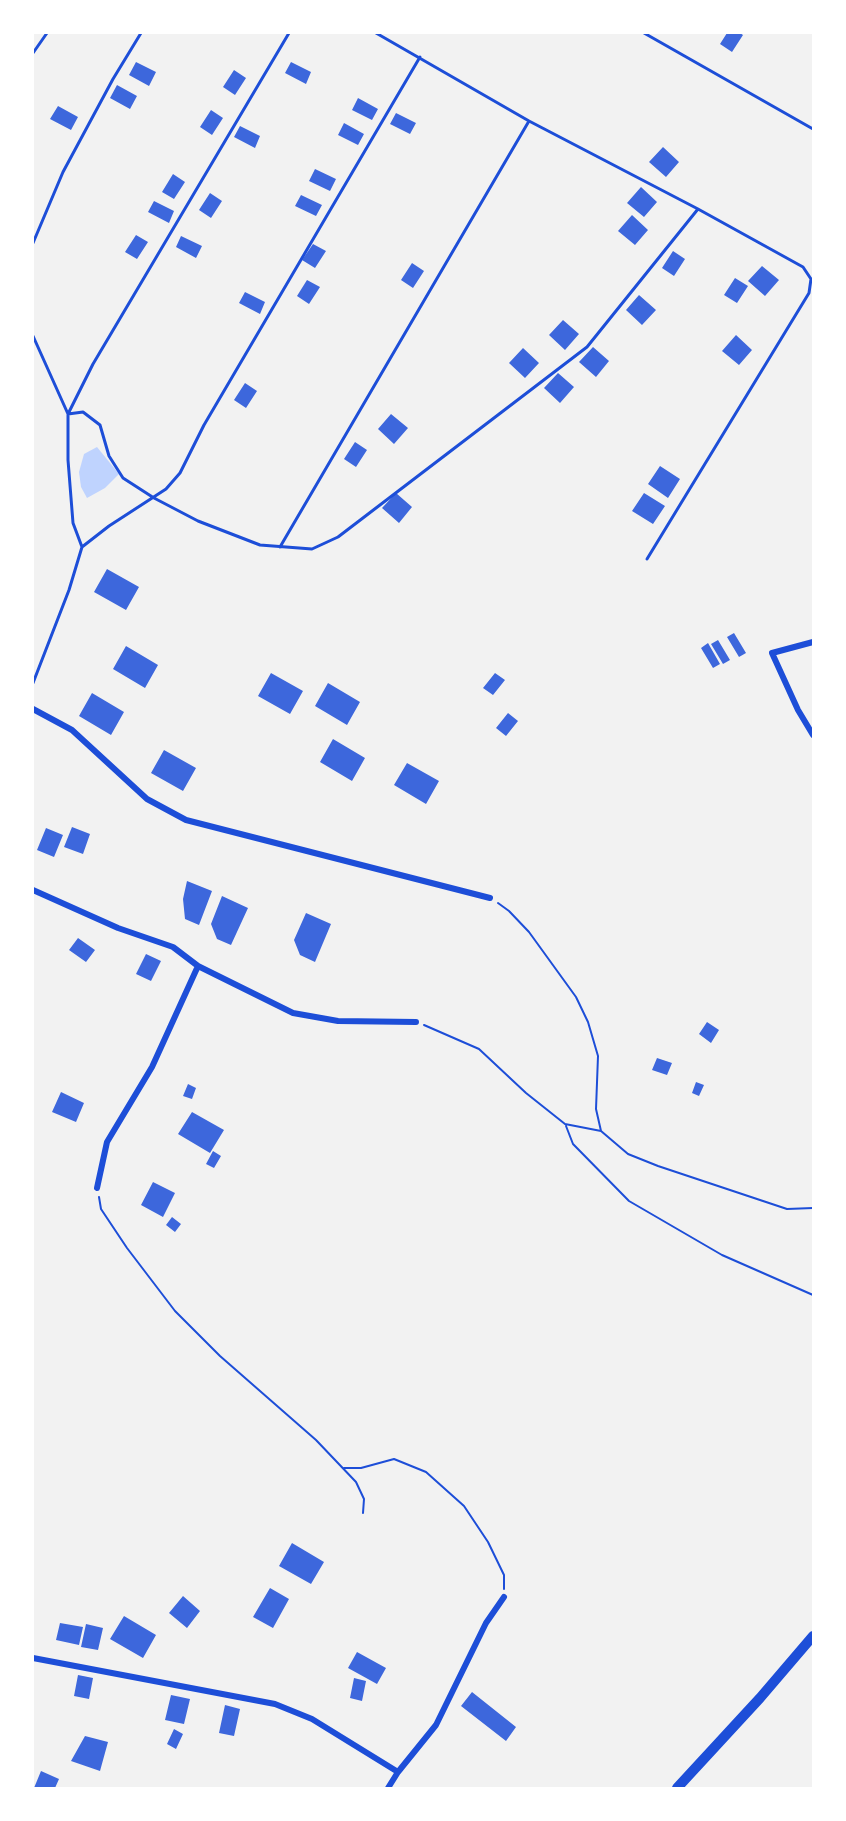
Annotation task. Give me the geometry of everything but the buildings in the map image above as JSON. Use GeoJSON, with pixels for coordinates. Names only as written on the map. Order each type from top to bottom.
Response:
{"type":"FeatureCollection","features":[{"type":"Feature","properties":{"kind":"highway"},"geometry":{"type":"LineString","coordinates":[[677,1788],[760,1698],[813,1635]]}},
{"type":"Feature","properties":{"kind":"street"},"geometry":{"type":"LineString","coordinates":[[813,642],[772,653],[798,710],[813,735]]}},
{"type":"Feature","properties":{"kind":"street"},"geometry":{"type":"LineString","coordinates":[[33,709],[72,730],[147,800],[186,820],[490,898]]}},
{"type":"Feature","properties":{"kind":"street"},"geometry":{"type":"LineString","coordinates":[[33,890],[118,928],[173,946],[198,966],[293,1013],[338,1021],[416,1022]]}},
{"type":"Feature","properties":{"kind":"street"},"geometry":{"type":"LineString","coordinates":[[98,1188],[106,1142],[152,1067],[198,966]]}},
{"type":"Feature","properties":{"kind":"street"},"geometry":{"type":"LineString","coordinates":[[388,1788],[436,1725],[486,1623],[504,1597]]}},
{"type":"Feature","properties":{"kind":"street"},"geometry":{"type":"LineString","coordinates":[[33,1658],[275,1704],[312,1719],[398,1772]]}},
{"type":"Feature","properties":{"kind":"lane"},"geometry":{"type":"LineString","coordinates":[[33,53],[47,33]]}},
{"type":"Feature","properties":{"kind":"lane"},"geometry":{"type":"LineString","coordinates":[[33,243],[63,172],[112,79],[141,33]]}},
{"type":"Feature","properties":{"kind":"lane"},"geometry":{"type":"LineString","coordinates":[[68,414],[93,364],[289,33]]}},
{"type":"Feature","properties":{"kind":"lane"},"geometry":{"type":"LineString","coordinates":[[376,33],[529,121],[699,208],[803,267],[811,279],[809,294],[647,559]]}},
{"type":"Feature","properties":{"kind":"lane"},"geometry":{"type":"LineString","coordinates":[[644,33],[813,129]]}},
{"type":"Feature","properties":{"kind":"lane"},"geometry":{"type":"LineString","coordinates":[[33,683],[69,590],[82,547],[108,526],[166,489],[180,473],[204,425],[420,57]]}},
{"type":"Feature","properties":{"kind":"lane"},"geometry":{"type":"LineString","coordinates":[[280,547],[529,121]]}},
{"type":"Feature","properties":{"kind":"lane"},"geometry":{"type":"LineString","coordinates":[[68,414],[83,412],[100,425],[109,456],[123,478],[154,498],[198,521],[260,545],[312,549],[338,537],[588,347],[699,208]]}},
{"type":"Feature","properties":{"kind":"lane"},"geometry":{"type":"LineString","coordinates":[[33,336],[68,414],[68,460],[74,523],[82,547]]}},
{"type":"Feature","properties":{"kind":"path"},"geometry":{"type":"LineString","coordinates":[[490,898],[508,911],[529,932],[576,997],[588,1022],[598,1056],[596,1109],[602,1131]]}},
{"type":"Feature","properties":{"kind":"path"},"geometry":{"type":"LineString","coordinates":[[416,1022],[479,1049],[526,1093],[565,1124],[602,1131],[628,1154],[787,1209],[813,1208]]}},
{"type":"Feature","properties":{"kind":"path"},"geometry":{"type":"LineString","coordinates":[[565,1124],[573,1144],[629,1202],[722,1255],[813,1294]]}},
{"type":"Feature","properties":{"kind":"path"},"geometry":{"type":"LineString","coordinates":[[98,1188],[101,1209],[127,1248],[175,1311],[220,1356],[316,1440],[344,1468],[356,1482],[364,1499],[363,1513]]}},
{"type":"Feature","properties":{"kind":"path"},"geometry":{"type":"LineString","coordinates":[[344,1468],[361,1468],[393,1459],[426,1472],[464,1506],[488,1542],[504,1575],[504,1597]]}},
{"type":"Feature","properties":{"kind":"water"},"geometry":{"type":"Polygon","coordinates":[[[97,447],[119,474],[105,488],[87,498],[81,487],[79,472],[84,454],[97,447]]]}}]}
